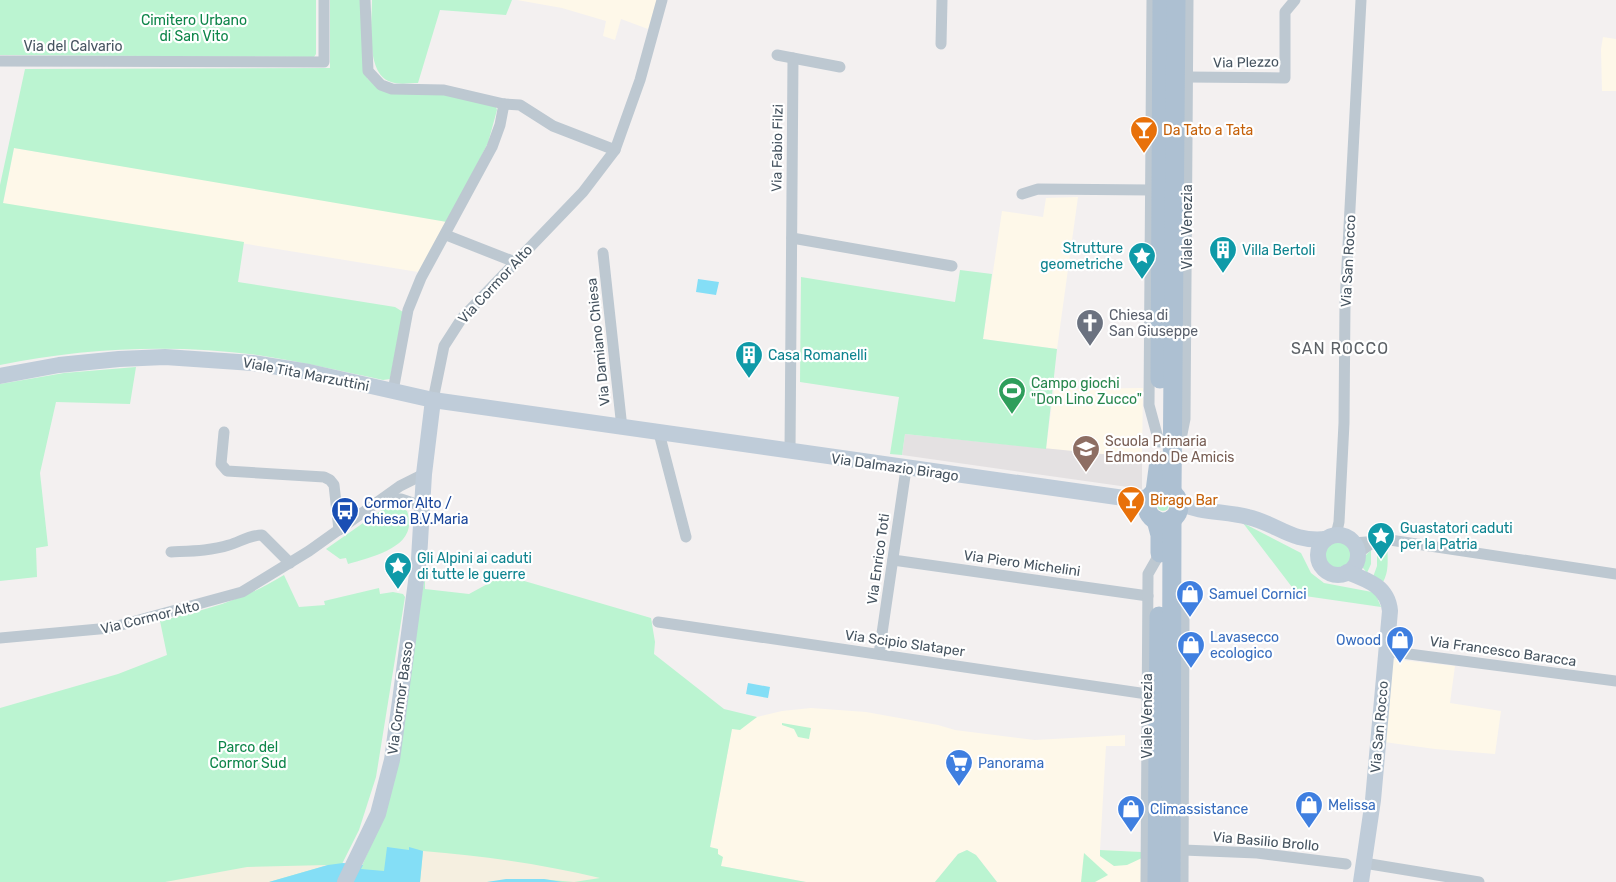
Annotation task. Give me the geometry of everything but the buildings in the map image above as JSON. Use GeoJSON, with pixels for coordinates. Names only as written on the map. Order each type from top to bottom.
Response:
{"type":"FeatureCollection","features":[{"type":"Feature","properties":{"kind":"main road","name":"Viale Venezia"},"geometry":{"type":"LineString","coordinates":[[1162,0],[1166,447]]}},
{"type":"Feature","properties":{"kind":"main road","name":"Viale Venezia"},"geometry":{"type":"LineString","coordinates":[[1171,882],[1171,574],[1158,484],[1166,447],[1176,0]]}},
{"type":"Feature","properties":{"kind":"main road","name":"Viale Venezia"},"geometry":{"type":"LineString","coordinates":[[1157,882],[1160,505]]}},
{"type":"Feature","properties":{"kind":"street","name":"Via del Calvario"},"geometry":{"type":"LineString","coordinates":[[0,61],[324,62],[324,0]]}},
{"type":"Feature","properties":{"kind":"street"},"geometry":{"type":"LineString","coordinates":[[365,0],[367,63],[368,71],[375,81],[392,89],[444,90],[504,104],[520,105],[553,126],[615,150]]}},
{"type":"Feature","properties":{"kind":"street","name":"Via Cormor Alto"},"geometry":{"type":"LineString","coordinates":[[422,506],[433,400],[440,361],[452,332],[462,318],[583,192],[615,150],[640,80],[662,0]]}},
{"type":"Feature","properties":{"kind":"street"},"geometry":{"type":"LineString","coordinates":[[941,44],[942,0]]}},
{"type":"Feature","properties":{"kind":"street","name":"Viale Venezia"},"geometry":{"type":"LineString","coordinates":[[1152,0],[1149,405],[1166,447],[1182,434],[1185,419],[1188,0]]}},
{"type":"Feature","properties":{"kind":"street","name":"Via Plezzo"},"geometry":{"type":"LineString","coordinates":[[1187,77],[1285,78],[1285,12],[1294,0]]}},
{"type":"Feature","properties":{"kind":"street","name":"Via San Rocco"},"geometry":{"type":"LineString","coordinates":[[1361,0],[1345,303],[1344,545],[1368,580],[1381,589],[1388,599],[1390,611],[1373,800],[1361,882]]}},
{"type":"Feature","properties":{"kind":"street"},"geometry":{"type":"LineString","coordinates":[[777,55],[840,67]]}},
{"type":"Feature","properties":{"kind":"street","name":"Via Fabio Filzi"},"geometry":{"type":"LineString","coordinates":[[790,452],[793,58]]}},
{"type":"Feature","properties":{"kind":"street"},"geometry":{"type":"LineString","coordinates":[[393,391],[408,310],[421,278],[492,147],[500,125],[504,104]]}},
{"type":"Feature","properties":{"kind":"street"},"geometry":{"type":"LineString","coordinates":[[1022,194],[1038,189],[1151,190]]}},
{"type":"Feature","properties":{"kind":"street"},"geometry":{"type":"LineString","coordinates":[[446,235],[515,262]]}},
{"type":"Feature","properties":{"kind":"street"},"geometry":{"type":"LineString","coordinates":[[792,238],[952,266]]}},
{"type":"Feature","properties":{"kind":"street","name":"Via Damiano Chiesa"},"geometry":{"type":"LineString","coordinates":[[603,253],[622,428]]}},
{"type":"Feature","properties":{"kind":"street","name":"Viale Tita Marzuttini"},"geometry":{"type":"LineString","coordinates":[[0,376],[91,361],[165,357],[198,358],[281,367],[433,400]]}},
{"type":"Feature","properties":{"kind":"street","name":"Via Dalmazio Birago"},"geometry":{"type":"LineString","coordinates":[[433,400],[1249,517],[1302,540]]}},
{"type":"Feature","properties":{"kind":"street"},"geometry":{"type":"LineString","coordinates":[[224,432],[221,464],[227,471],[324,477],[330,480],[334,485],[339,530]]}},
{"type":"Feature","properties":{"kind":"street"},"geometry":{"type":"LineString","coordinates":[[659,433],[686,536]]}},
{"type":"Feature","properties":{"kind":"street","name":"Via Enrico Toti"},"geometry":{"type":"LineString","coordinates":[[879,654],[906,469]]}},
{"type":"Feature","properties":{"kind":"street","name":"Via Cormor Alto"},"geometry":{"type":"LineString","coordinates":[[0,638],[87,632],[152,618],[242,592],[290,563],[400,486],[424,474]]}},
{"type":"Feature","properties":{"kind":"street"},"geometry":{"type":"LineString","coordinates":[[383,499],[401,499],[422,506]]}},
{"type":"Feature","properties":{"kind":"street","name":"Via Cormor Basso"},"geometry":{"type":"LineString","coordinates":[[345,882],[370,831],[385,792],[392,760],[419,560],[422,506]]}},
{"type":"Feature","properties":{"kind":"street"},"geometry":{"type":"LineString","coordinates":[[171,552],[212,549],[230,545],[254,535],[262,535],[290,563]]}},
{"type":"Feature","properties":{"kind":"street"},"geometry":{"type":"LineString","coordinates":[[1302,540],[1344,545]]}},
{"type":"Feature","properties":{"kind":"street"},"geometry":{"type":"LineString","coordinates":[[1302,540],[1318,559],[1320,565],[1330,573],[1342,574],[1344,545]]}},
{"type":"Feature","properties":{"kind":"street"},"geometry":{"type":"LineString","coordinates":[[1318,559],[1319,548],[1390,540],[1616,574]]}},
{"type":"Feature","properties":{"kind":"street","name":"Viale Venezia"},"geometry":{"type":"LineString","coordinates":[[1146,882],[1148,574],[1160,553]]}},
{"type":"Feature","properties":{"kind":"street","name":"Via Piero Michelini"},"geometry":{"type":"LineString","coordinates":[[893,560],[1148,596]]}},
{"type":"Feature","properties":{"kind":"street","name":"Viale Venezia"},"geometry":{"type":"LineString","coordinates":[[1171,574],[1184,615],[1183,882]]}},
{"type":"Feature","properties":{"kind":"street","name":"Via Scipio Slataper"},"geometry":{"type":"LineString","coordinates":[[658,622],[1147,694]]}},
{"type":"Feature","properties":{"kind":"street","name":"Via Francesco Baracca"},"geometry":{"type":"LineString","coordinates":[[1386,651],[1616,681]]}},
{"type":"Feature","properties":{"kind":"street","name":"Via Basilio Brollo"},"geometry":{"type":"LineString","coordinates":[[1183,850],[1257,853],[1346,864]]}},
{"type":"Feature","properties":{"kind":"street"},"geometry":{"type":"LineString","coordinates":[[1364,863],[1479,882]]}},
{"type":"Feature","properties":{"kind":"shaded area"},"geometry":{"type":"Polygon","coordinates":[[[517,0],[657,0],[648,29],[621,19],[615,40],[603,36],[606,21],[562,8],[517,0]]]}},
{"type":"Feature","properties":{"kind":"shaded area"},"geometry":{"type":"Polygon","coordinates":[[[1603,37],[1616,39],[1616,91],[1602,91],[1601,49],[1603,37]]]}},
{"type":"Feature","properties":{"kind":"shaded area"},"geometry":{"type":"Polygon","coordinates":[[[14,148],[399,212],[447,222],[418,272],[3,204],[14,148]]]}},
{"type":"Feature","properties":{"kind":"shaded area"},"geometry":{"type":"Polygon","coordinates":[[[1078,197],[1057,349],[983,339],[1002,211],[1043,217],[1046,198],[1078,197]]]}},
{"type":"Feature","properties":{"kind":"shaded area"},"geometry":{"type":"Polygon","coordinates":[[[1143,388],[1142,458],[1046,449],[1054,389],[1143,388]]]}},
{"type":"Feature","properties":{"kind":"shaded area","name":"Scuola Primaria Edmondo De Amicis"},"geometry":{"type":"Polygon","coordinates":[[[905,434],[1142,458],[1142,489],[902,455],[905,434]]]}},
{"type":"Feature","properties":{"kind":"shaded area"},"geometry":{"type":"Polygon","coordinates":[[[1392,659],[1455,666],[1450,703],[1501,711],[1495,754],[1384,742],[1392,659]]]}},
{"type":"Feature","properties":{"kind":"shaded area"},"geometry":{"type":"Polygon","coordinates":[[[811,708],[866,712],[938,725],[955,730],[1035,740],[1125,735],[1125,746],[1106,746],[1100,850],[1142,852],[1141,882],[997,882],[976,855],[967,850],[958,854],[935,882],[806,882],[721,866],[720,856],[710,848],[732,728],[740,729],[757,717],[782,711],[811,708]]]}},
{"type":"Feature","properties":{"kind":"green space","name":"Cimitero Urbano di San Vito"},"geometry":{"type":"Polygon","coordinates":[[[0,0],[316,0],[316,54],[314,57],[0,55],[0,0]]]}},
{"type":"Feature","properties":{"kind":"green space"},"geometry":{"type":"Polygon","coordinates":[[[330,0],[361,0],[367,78],[376,86],[443,93],[496,107],[497,110],[488,143],[447,222],[14,148],[3,203],[244,242],[238,282],[395,307],[403,312],[390,379],[383,380],[257,355],[193,350],[128,349],[96,351],[0,365],[0,185],[25,69],[330,68],[330,0]]]}},
{"type":"Feature","properties":{"kind":"green space"},"geometry":{"type":"Polygon","coordinates":[[[372,0],[512,0],[506,15],[440,10],[418,83],[401,84],[391,82],[383,77],[377,69],[371,34],[372,0]]]}},
{"type":"Feature","properties":{"kind":"green space"},"geometry":{"type":"Polygon","coordinates":[[[960,270],[992,274],[983,339],[1057,349],[1046,449],[905,434],[902,455],[890,454],[899,397],[800,382],[801,277],[955,302],[960,270]]]}},
{"type":"Feature","properties":{"kind":"green space"},"geometry":{"type":"Polygon","coordinates":[[[136,367],[130,404],[56,402],[40,473],[48,546],[36,548],[37,577],[0,581],[0,384],[64,373],[136,367]]]}},
{"type":"Feature","properties":{"kind":"green space"},"geometry":{"type":"Polygon","coordinates":[[[1163,499],[1169,505],[1163,511],[1157,505],[1163,499]]]}},
{"type":"Feature","properties":{"kind":"green space"},"geometry":{"type":"Polygon","coordinates":[[[396,505],[407,511],[409,523],[407,533],[392,548],[348,564],[346,558],[340,559],[326,549],[386,507],[396,505]]]}},
{"type":"Feature","properties":{"kind":"green space"},"geometry":{"type":"Polygon","coordinates":[[[1243,523],[1301,553],[1311,573],[1324,583],[1372,592],[1376,595],[1381,607],[1298,595],[1243,523]]]}},
{"type":"Feature","properties":{"kind":"green space"},"geometry":{"type":"Polygon","coordinates":[[[1379,535],[1380,538],[1389,537],[1388,566],[1382,584],[1373,577],[1377,566],[1377,548],[1380,547],[1379,535]]]}},
{"type":"Feature","properties":{"kind":"green space"},"geometry":{"type":"Polygon","coordinates":[[[1338,538],[1350,543],[1355,555],[1350,567],[1338,572],[1326,567],[1321,555],[1326,543],[1338,538]]]}},
{"type":"Feature","properties":{"kind":"green space"},"geometry":{"type":"Polygon","coordinates":[[[1371,550],[1371,564],[1367,573],[1363,568],[1362,559],[1371,550]]]}},
{"type":"Feature","properties":{"kind":"green space","name":"Parco del Cormor Sud"},"geometry":{"type":"Polygon","coordinates":[[[284,575],[299,607],[325,605],[324,601],[379,588],[380,594],[393,592],[403,594],[405,597],[376,777],[359,830],[333,882],[0,882],[0,708],[118,674],[167,655],[160,621],[239,598],[284,575]]]}},
{"type":"Feature","properties":{"kind":"green space"},"geometry":{"type":"Polygon","coordinates":[[[504,575],[651,618],[655,642],[654,654],[724,709],[757,717],[740,730],[732,729],[710,847],[718,849],[718,854],[723,857],[721,866],[806,882],[355,882],[380,824],[425,577],[425,589],[469,594],[504,575]]]}},
{"type":"Feature","properties":{"kind":"green space"},"geometry":{"type":"Polygon","coordinates":[[[782,723],[811,728],[809,739],[798,737],[794,729],[782,725],[782,723]]]}},
{"type":"Feature","properties":{"kind":"green space"},"geometry":{"type":"Polygon","coordinates":[[[967,850],[976,855],[997,882],[935,882],[958,854],[967,850]]]}},
{"type":"Feature","properties":{"kind":"green space"},"geometry":{"type":"Polygon","coordinates":[[[1100,850],[1142,852],[1142,858],[1127,865],[1114,866],[1100,856],[1100,850]]]}},
{"type":"Feature","properties":{"kind":"green space"},"geometry":{"type":"Polygon","coordinates":[[[1084,853],[1108,875],[1095,882],[1081,882],[1084,853]]]}},
{"type":"Feature","properties":{"kind":"sand"},"geometry":{"type":"Polygon","coordinates":[[[423,851],[512,861],[600,878],[574,882],[540,879],[487,882],[420,882],[423,851]]]}},
{"type":"Feature","properties":{"kind":"sand"},"geometry":{"type":"Polygon","coordinates":[[[328,865],[269,882],[165,882],[247,867],[328,865]]]}},
{"type":"Feature","properties":{"kind":"water"},"geometry":{"type":"Polygon","coordinates":[[[698,279],[719,282],[716,295],[696,292],[698,279]]]}},
{"type":"Feature","properties":{"kind":"water"},"geometry":{"type":"Polygon","coordinates":[[[748,683],[770,687],[768,698],[746,694],[748,683]]]}},
{"type":"Feature","properties":{"kind":"water"},"geometry":{"type":"Polygon","coordinates":[[[387,847],[409,850],[409,847],[423,851],[420,882],[269,882],[328,865],[343,863],[363,865],[361,869],[384,871],[387,847]]]}},
{"type":"Feature","properties":{"kind":"water"},"geometry":{"type":"Polygon","coordinates":[[[506,879],[544,879],[562,882],[487,882],[506,879]]]}},
{"type":"Feature","properties":{"kind":"place","name":"Da Tato a Tata"},"geometry":{"type":"Point","coordinates":[1144,154]}},
{"type":"Feature","properties":{"kind":"place","name":"Villa Bertoli"},"geometry":{"type":"Point","coordinates":[1223,274]}},
{"type":"Feature","properties":{"kind":"place","name":"Strutture geometriche"},"geometry":{"type":"Point","coordinates":[1142,280]}},
{"type":"Feature","properties":{"kind":"place","name":"Chiesa di San Giuseppe"},"geometry":{"type":"Point","coordinates":[1090,347]}},
{"type":"Feature","properties":{"kind":"place","name":"Casa Romanelli"},"geometry":{"type":"Point","coordinates":[749,379]}},
{"type":"Feature","properties":{"kind":"place","name":"Campo giochi \"Don Lino Zucco\""},"geometry":{"type":"Point","coordinates":[1012,415]}},
{"type":"Feature","properties":{"kind":"place","name":"Scuola Primaria Edmondo De Amicis"},"geometry":{"type":"Point","coordinates":[1086,473]}},
{"type":"Feature","properties":{"kind":"place","name":"Birago Bar"},"geometry":{"type":"Point","coordinates":[1131,524]}},
{"type":"Feature","properties":{"kind":"place","name":"Cormor Alto / chiesa B.V.Maria"},"geometry":{"type":"Point","coordinates":[345,535]}},
{"type":"Feature","properties":{"kind":"place","name":"Guastatori caduti per la Patria"},"geometry":{"type":"Point","coordinates":[1381,560]}},
{"type":"Feature","properties":{"kind":"place","name":"Gli Alpini ai caduti di tutte le guerre"},"geometry":{"type":"Point","coordinates":[398,590]}},
{"type":"Feature","properties":{"kind":"place","name":"Samuel Cornici"},"geometry":{"type":"Point","coordinates":[1190,618]}},
{"type":"Feature","properties":{"kind":"place","name":"Owood"},"geometry":{"type":"Point","coordinates":[1400,664]}},
{"type":"Feature","properties":{"kind":"place","name":"Lavasecco ecologico"},"geometry":{"type":"Point","coordinates":[1191,669]}},
{"type":"Feature","properties":{"kind":"place","name":"Panorama"},"geometry":{"type":"Point","coordinates":[959,787]}},
{"type":"Feature","properties":{"kind":"place","name":"Melissa"},"geometry":{"type":"Point","coordinates":[1309,829]}},
{"type":"Feature","properties":{"kind":"place","name":"Climassistance"},"geometry":{"type":"Point","coordinates":[1131,833]}},
{"type":"Feature","properties":{"kind":"district","name":"SAN ROCCO"},"geometry":{"type":"Point","coordinates":[1340,348]}}]}
